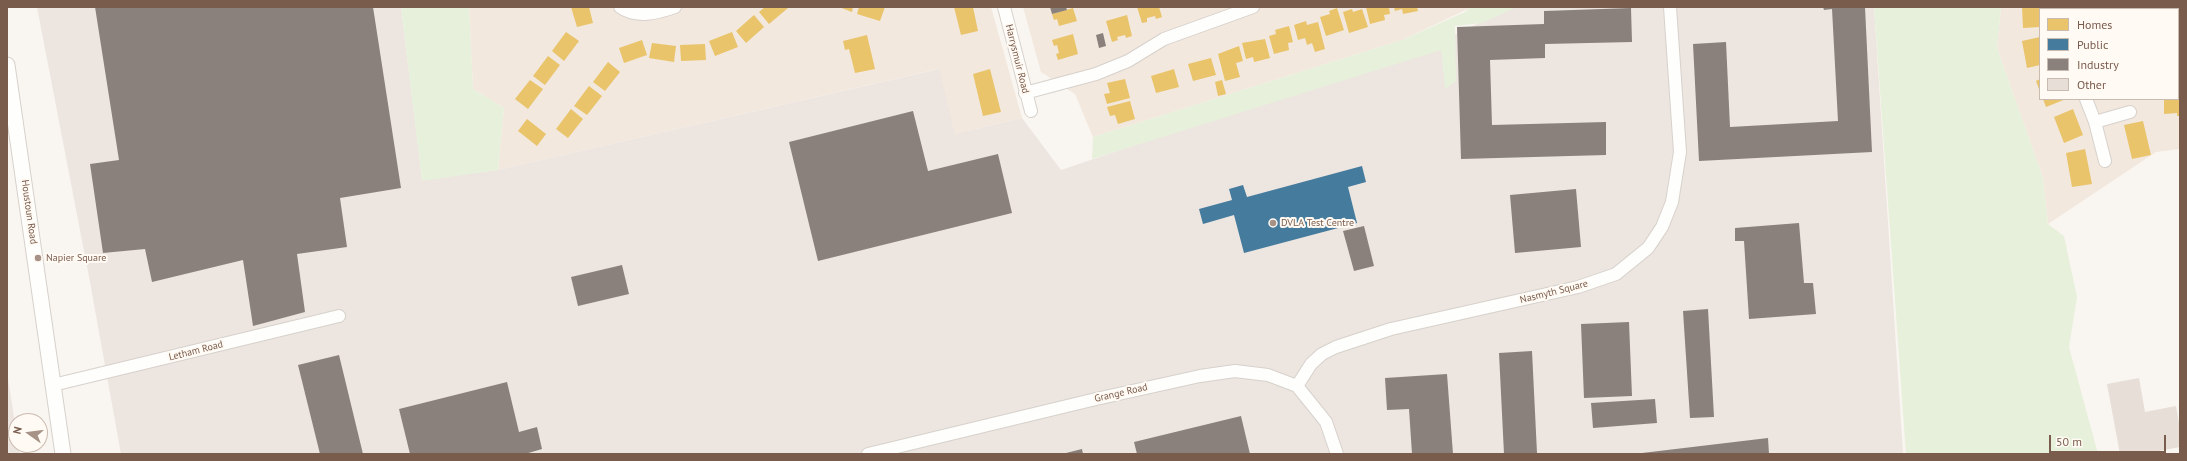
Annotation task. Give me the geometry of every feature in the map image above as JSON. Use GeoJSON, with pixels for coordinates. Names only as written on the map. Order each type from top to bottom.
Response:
{"type":"FeatureCollection","features":[{"type":"Feature","properties":{"kind":"street"},"geometry":{"type":"LineString","coordinates":[[620,7],[624,10],[644,15],[675,7]]}},
{"type":"Feature","properties":{"kind":"street","name":"Harrysmuir Road"},"geometry":{"type":"LineString","coordinates":[[1004,7],[1025,93],[1031,111]]}},
{"type":"Feature","properties":{"kind":"street"},"geometry":{"type":"LineString","coordinates":[[1025,93],[1096,74],[1128,61],[1164,38],[1253,7]]}},
{"type":"Feature","properties":{"kind":"street","name":"Nasmyth Square"},"geometry":{"type":"LineString","coordinates":[[1297,386],[1311,364],[1322,354],[1336,347],[1392,330],[1578,288],[1616,274],[1648,248],[1662,227],[1672,202],[1680,152],[1670,7]]}},
{"type":"Feature","properties":{"kind":"street","name":"Houstoun Road"},"geometry":{"type":"LineString","coordinates":[[7,65],[63,454]]}},
{"type":"Feature","properties":{"kind":"street"},"geometry":{"type":"LineString","coordinates":[[2086,100],[2095,122],[2105,161]]}},
{"type":"Feature","properties":{"kind":"street"},"geometry":{"type":"LineString","coordinates":[[2095,122],[2130,112]]}},
{"type":"Feature","properties":{"kind":"street","name":"Letham Road"},"geometry":{"type":"LineString","coordinates":[[53,385],[339,316]]}},
{"type":"Feature","properties":{"kind":"street","name":"Grange Road"},"geometry":{"type":"LineString","coordinates":[[868,454],[1200,376],[1235,371],[1268,375],[1297,386]]}},
{"type":"Feature","properties":{"kind":"street"},"geometry":{"type":"LineString","coordinates":[[1297,386],[1326,422],[1337,454]]}},
{"type":"Feature","properties":{"kind":"shaded area"},"geometry":{"type":"Polygon","coordinates":[[[37,7],[401,7],[422,180],[498,170],[939,69],[955,134],[1022,118],[1061,170],[1437,43],[1513,7],[1874,7],[1903,454],[121,454],[90,282],[37,7]]]}},
{"type":"Feature","properties":{"kind":"shaded area"},"geometry":{"type":"Polygon","coordinates":[[[469,7],[991,7],[1022,118],[955,134],[938,69],[498,170],[504,108],[473,89],[469,7]]]}},
{"type":"Feature","properties":{"kind":"shaded area"},"geometry":{"type":"Polygon","coordinates":[[[1023,7],[1472,7],[1402,40],[1093,137],[1075,94],[1041,72],[1023,7]]]}},
{"type":"Feature","properties":{"kind":"shaded area"},"geometry":{"type":"Polygon","coordinates":[[[2001,7],[2180,7],[2180,149],[2156,152],[2048,224],[2043,178],[1997,48],[2001,7]]]}},
{"type":"Feature","properties":{"kind":"shaded area"},"geometry":{"type":"Polygon","coordinates":[[[7,372],[13,413],[8,413],[8,453],[20,454],[7,454],[7,372]]]}},
{"type":"Feature","properties":{"kind":"green space"},"geometry":{"type":"Polygon","coordinates":[[[401,7],[469,7],[473,89],[504,108],[498,170],[422,181],[401,7]]]}},
{"type":"Feature","properties":{"kind":"green space"},"geometry":{"type":"Polygon","coordinates":[[[1471,7],[1517,7],[1482,23],[1455,26],[1456,81],[1445,89],[1441,50],[1092,159],[1093,137],[1402,40],[1465,12],[1471,7]]]}},
{"type":"Feature","properties":{"kind":"green space"},"geometry":{"type":"Polygon","coordinates":[[[1874,7],[2001,7],[1997,48],[2043,178],[2048,224],[2064,236],[2077,297],[2069,347],[2098,454],[1906,454],[1874,7]]]}},
{"type":"Feature","properties":{"kind":"building: Homes"},"geometry":{"type":"Polygon","coordinates":[[[571,7],[589,7],[593,23],[577,27],[571,7]]]}},
{"type":"Feature","properties":{"kind":"building: Homes"},"geometry":{"type":"Polygon","coordinates":[[[765,7],[788,8],[769,24],[759,12],[765,7]]]}},
{"type":"Feature","properties":{"kind":"building: Homes"},"geometry":{"type":"Polygon","coordinates":[[[839,7],[853,7],[852,12],[839,7]]]}},
{"type":"Feature","properties":{"kind":"building: Homes"},"geometry":{"type":"Polygon","coordinates":[[[859,7],[885,7],[880,21],[857,14],[859,7]]]}},
{"type":"Feature","properties":{"kind":"building: Homes"},"geometry":{"type":"Polygon","coordinates":[[[954,7],[973,7],[978,31],[961,35],[954,7]]]}},
{"type":"Feature","properties":{"kind":"building: Homes"},"geometry":{"type":"Polygon","coordinates":[[[1137,7],[1159,7],[1162,17],[1156,19],[1155,16],[1147,18],[1147,22],[1142,23],[1137,7]]]}},
{"type":"Feature","properties":{"kind":"building: Homes"},"geometry":{"type":"Polygon","coordinates":[[[1366,7],[1389,7],[1390,14],[1384,15],[1385,20],[1370,24],[1366,7]]]}},
{"type":"Feature","properties":{"kind":"building: Homes"},"geometry":{"type":"Polygon","coordinates":[[[1394,7],[1417,7],[1418,11],[1403,14],[1402,9],[1395,11],[1394,7]]]}},
{"type":"Feature","properties":{"kind":"building: Homes"},"geometry":{"type":"Polygon","coordinates":[[[2022,7],[2043,7],[2039,8],[2039,27],[2023,28],[2022,7]]]}},
{"type":"Feature","properties":{"kind":"building: Homes"},"geometry":{"type":"Polygon","coordinates":[[[2082,7],[2134,7],[2134,8],[2082,7]]]}},
{"type":"Feature","properties":{"kind":"building: Homes"},"geometry":{"type":"Polygon","coordinates":[[[2180,7],[2180,14],[2179,8],[2160,8],[2180,7]]]}},
{"type":"Feature","properties":{"kind":"building: Homes"},"geometry":{"type":"Polygon","coordinates":[[[1073,8],[1077,21],[1059,26],[1057,19],[1054,20],[1052,14],[1073,8]]]}},
{"type":"Feature","properties":{"kind":"building: Homes"},"geometry":{"type":"Polygon","coordinates":[[[1337,8],[1344,30],[1326,36],[1320,17],[1330,14],[1329,11],[1337,8]]]}},
{"type":"Feature","properties":{"kind":"building: Homes"},"geometry":{"type":"Polygon","coordinates":[[[1352,9],[1353,12],[1362,9],[1368,27],[1349,33],[1343,12],[1352,9]]]}},
{"type":"Feature","properties":{"kind":"building: Homes"},"geometry":{"type":"Polygon","coordinates":[[[754,15],[764,27],[746,43],[736,31],[754,15]]]}},
{"type":"Feature","properties":{"kind":"building: Homes"},"geometry":{"type":"Polygon","coordinates":[[[1127,15],[1132,36],[1126,38],[1125,35],[1117,37],[1118,40],[1112,42],[1106,21],[1127,15]]]}},
{"type":"Feature","properties":{"kind":"building: Homes"},"geometry":{"type":"Polygon","coordinates":[[[1306,21],[1307,25],[1318,22],[1325,49],[1315,52],[1312,43],[1307,45],[1305,38],[1298,40],[1294,25],[1306,21]]]}},
{"type":"Feature","properties":{"kind":"building: Homes"},"geometry":{"type":"Polygon","coordinates":[[[1289,26],[1293,42],[1288,43],[1289,50],[1274,54],[1269,36],[1276,34],[1275,30],[1289,26]]]}},
{"type":"Feature","properties":{"kind":"building: Homes"},"geometry":{"type":"Polygon","coordinates":[[[566,32],[579,41],[564,61],[552,51],[566,32]]]}},
{"type":"Feature","properties":{"kind":"building: Homes"},"geometry":{"type":"Polygon","coordinates":[[[732,32],[738,47],[715,56],[709,41],[732,32]]]}},
{"type":"Feature","properties":{"kind":"building: Homes"},"geometry":{"type":"Polygon","coordinates":[[[1073,34],[1078,54],[1058,60],[1056,54],[1059,53],[1057,45],[1054,46],[1052,40],[1073,34]]]}},
{"type":"Feature","properties":{"kind":"building: Homes"},"geometry":{"type":"Polygon","coordinates":[[[867,35],[875,69],[855,73],[849,49],[845,50],[843,41],[867,35]]]}},
{"type":"Feature","properties":{"kind":"building: Homes"},"geometry":{"type":"Polygon","coordinates":[[[2039,37],[2039,65],[2027,68],[2022,41],[2039,37]]]}},
{"type":"Feature","properties":{"kind":"building: Homes"},"geometry":{"type":"Polygon","coordinates":[[[1265,39],[1270,58],[1254,62],[1253,57],[1246,59],[1242,43],[1265,39]]]}},
{"type":"Feature","properties":{"kind":"building: Homes"},"geometry":{"type":"Polygon","coordinates":[[[642,40],[647,55],[624,63],[619,48],[642,40]]]}},
{"type":"Feature","properties":{"kind":"building: Homes"},"geometry":{"type":"Polygon","coordinates":[[[652,43],[676,46],[674,62],[649,58],[652,43]]]}},
{"type":"Feature","properties":{"kind":"building: Homes"},"geometry":{"type":"Polygon","coordinates":[[[705,44],[706,60],[681,61],[680,45],[705,44]]]}},
{"type":"Feature","properties":{"kind":"building: Homes"},"geometry":{"type":"Polygon","coordinates":[[[1239,46],[1243,61],[1236,63],[1240,77],[1225,81],[1218,54],[1239,46]]]}},
{"type":"Feature","properties":{"kind":"building: Homes"},"geometry":{"type":"Polygon","coordinates":[[[548,56],[560,65],[545,85],[533,76],[548,56]]]}},
{"type":"Feature","properties":{"kind":"building: Homes"},"geometry":{"type":"Polygon","coordinates":[[[1211,58],[1216,75],[1193,81],[1188,64],[1211,58]]]}},
{"type":"Feature","properties":{"kind":"building: Homes"},"geometry":{"type":"Polygon","coordinates":[[[608,62],[620,72],[605,91],[593,82],[608,62]]]}},
{"type":"Feature","properties":{"kind":"building: Homes"},"geometry":{"type":"Polygon","coordinates":[[[2179,66],[2180,116],[2177,116],[2177,113],[2164,114],[2164,100],[2179,100],[2179,66]]]}},
{"type":"Feature","properties":{"kind":"building: Homes"},"geometry":{"type":"Polygon","coordinates":[[[990,69],[1001,112],[983,116],[973,74],[990,69]]]}},
{"type":"Feature","properties":{"kind":"building: Homes"},"geometry":{"type":"Polygon","coordinates":[[[1174,69],[1179,87],[1156,93],[1151,76],[1174,69]]]}},
{"type":"Feature","properties":{"kind":"building: Homes"},"geometry":{"type":"Polygon","coordinates":[[[1125,79],[1130,98],[1107,104],[1104,94],[1110,93],[1107,83],[1125,79]]]}},
{"type":"Feature","properties":{"kind":"building: Homes"},"geometry":{"type":"Polygon","coordinates":[[[530,80],[543,89],[528,109],[515,99],[530,80]]]}},
{"type":"Feature","properties":{"kind":"building: Homes"},"geometry":{"type":"Polygon","coordinates":[[[1222,80],[1226,94],[1218,96],[1215,82],[1222,80]]]}},
{"type":"Feature","properties":{"kind":"building: Homes"},"geometry":{"type":"Polygon","coordinates":[[[2039,80],[2039,89],[2036,81],[2039,80]]]}},
{"type":"Feature","properties":{"kind":"building: Homes"},"geometry":{"type":"Polygon","coordinates":[[[589,86],[602,96],[587,115],[574,106],[589,86]]]}},
{"type":"Feature","properties":{"kind":"building: Homes"},"geometry":{"type":"Polygon","coordinates":[[[2043,100],[2064,100],[2046,107],[2043,100]]]}},
{"type":"Feature","properties":{"kind":"building: Homes"},"geometry":{"type":"Polygon","coordinates":[[[1130,101],[1135,119],[1118,124],[1115,115],[1110,116],[1107,107],[1130,101]]]}},
{"type":"Feature","properties":{"kind":"building: Homes"},"geometry":{"type":"Polygon","coordinates":[[[571,109],[583,119],[568,138],[556,129],[571,109]]]}},
{"type":"Feature","properties":{"kind":"building: Homes"},"geometry":{"type":"Polygon","coordinates":[[[2073,109],[2083,135],[2064,143],[2054,117],[2073,109]]]}},
{"type":"Feature","properties":{"kind":"building: Homes"},"geometry":{"type":"Polygon","coordinates":[[[527,119],[546,134],[537,146],[518,131],[527,119]]]}},
{"type":"Feature","properties":{"kind":"building: Homes"},"geometry":{"type":"Polygon","coordinates":[[[2143,121],[2151,155],[2132,159],[2124,125],[2143,121]]]}},
{"type":"Feature","properties":{"kind":"building: Homes"},"geometry":{"type":"Polygon","coordinates":[[[2085,149],[2092,184],[2072,187],[2066,153],[2085,149]]]}},
{"type":"Feature","properties":{"kind":"building: Public"},"geometry":{"type":"Polygon","coordinates":[[[1362,166],[1366,182],[1348,187],[1357,223],[1244,253],[1234,215],[1203,224],[1199,209],[1232,200],[1229,189],[1243,185],[1247,197],[1362,166]]]}},
{"type":"Feature","properties":{"kind":"building: Industry"},"geometry":{"type":"Polygon","coordinates":[[[95,7],[373,7],[401,188],[340,198],[347,247],[297,254],[305,312],[253,326],[243,260],[152,282],[145,249],[103,253],[90,164],[119,160],[95,7]]]}},
{"type":"Feature","properties":{"kind":"building: Industry"},"geometry":{"type":"Polygon","coordinates":[[[1050,7],[1066,7],[1067,10],[1052,14],[1050,7]]]}},
{"type":"Feature","properties":{"kind":"building: Industry"},"geometry":{"type":"Polygon","coordinates":[[[1823,7],[1865,7],[1872,152],[1699,161],[1693,44],[1726,42],[1730,127],[1838,121],[1832,9],[1824,10],[1823,7]]]}},
{"type":"Feature","properties":{"kind":"building: Industry"},"geometry":{"type":"Polygon","coordinates":[[[1631,8],[1632,42],[1545,44],[1545,58],[1490,60],[1492,125],[1606,122],[1606,155],[1461,159],[1457,27],[1544,24],[1544,11],[1631,8]]]}},
{"type":"Feature","properties":{"kind":"building: Industry"},"geometry":{"type":"Polygon","coordinates":[[[1103,33],[1106,46],[1099,48],[1096,35],[1103,33]]]}},
{"type":"Feature","properties":{"kind":"building: Industry"},"geometry":{"type":"Polygon","coordinates":[[[913,111],[928,171],[998,154],[1012,213],[818,261],[789,142],[913,111]]]}},
{"type":"Feature","properties":{"kind":"building: Industry"},"geometry":{"type":"Polygon","coordinates":[[[1576,189],[1581,247],[1515,253],[1510,195],[1576,189]]]}},
{"type":"Feature","properties":{"kind":"building: Industry"},"geometry":{"type":"Polygon","coordinates":[[[1799,223],[1804,283],[1813,283],[1816,314],[1749,319],[1744,241],[1735,241],[1735,228],[1799,223]]]}},
{"type":"Feature","properties":{"kind":"building: Industry"},"geometry":{"type":"Polygon","coordinates":[[[1364,226],[1374,266],[1354,271],[1343,231],[1364,226]]]}},
{"type":"Feature","properties":{"kind":"building: Industry"},"geometry":{"type":"Polygon","coordinates":[[[622,265],[629,294],[578,306],[571,277],[622,265]]]}},
{"type":"Feature","properties":{"kind":"building: Industry"},"geometry":{"type":"Polygon","coordinates":[[[1708,309],[1714,417],[1690,418],[1683,311],[1708,309]]]}},
{"type":"Feature","properties":{"kind":"building: Industry"},"geometry":{"type":"Polygon","coordinates":[[[1629,322],[1632,396],[1584,398],[1581,324],[1629,322]]]}},
{"type":"Feature","properties":{"kind":"building: Industry"},"geometry":{"type":"Polygon","coordinates":[[[1532,351],[1537,453],[1504,454],[1499,353],[1532,351]]]}},
{"type":"Feature","properties":{"kind":"building: Industry"},"geometry":{"type":"Polygon","coordinates":[[[339,355],[363,454],[320,454],[298,365],[339,355]]]}},
{"type":"Feature","properties":{"kind":"building: Industry"},"geometry":{"type":"Polygon","coordinates":[[[1447,374],[1453,454],[1412,454],[1409,409],[1387,410],[1385,378],[1447,374]]]}},
{"type":"Feature","properties":{"kind":"building: Industry"},"geometry":{"type":"Polygon","coordinates":[[[507,382],[519,432],[537,427],[542,449],[525,454],[410,454],[399,409],[507,382]]]}},
{"type":"Feature","properties":{"kind":"building: Industry"},"geometry":{"type":"Polygon","coordinates":[[[1655,399],[1657,423],[1593,428],[1591,403],[1655,399]]]}},
{"type":"Feature","properties":{"kind":"building: Industry"},"geometry":{"type":"Polygon","coordinates":[[[1241,416],[1250,454],[1137,454],[1134,442],[1241,416]]]}},
{"type":"Feature","properties":{"kind":"building: Industry"},"geometry":{"type":"Polygon","coordinates":[[[1768,438],[1769,454],[1642,454],[1642,453],[1768,438]]]}},
{"type":"Feature","properties":{"kind":"building: Industry"},"geometry":{"type":"Polygon","coordinates":[[[1082,449],[1083,454],[1066,454],[1066,453],[1082,449]]]}},
{"type":"Feature","properties":{"kind":"building: Other"},"geometry":{"type":"Polygon","coordinates":[[[2139,378],[2145,412],[2176,406],[2180,429],[2180,447],[2153,452],[2154,454],[2120,454],[2107,384],[2139,378]]]}},
{"type":"Feature","properties":{"kind":"place","name":"DVLA Test Centre"},"geometry":{"type":"Point","coordinates":[1273,223]}},
{"type":"Feature","properties":{"kind":"place","name":"Napier Square"},"geometry":{"type":"Point","coordinates":[38,258]}}]}
